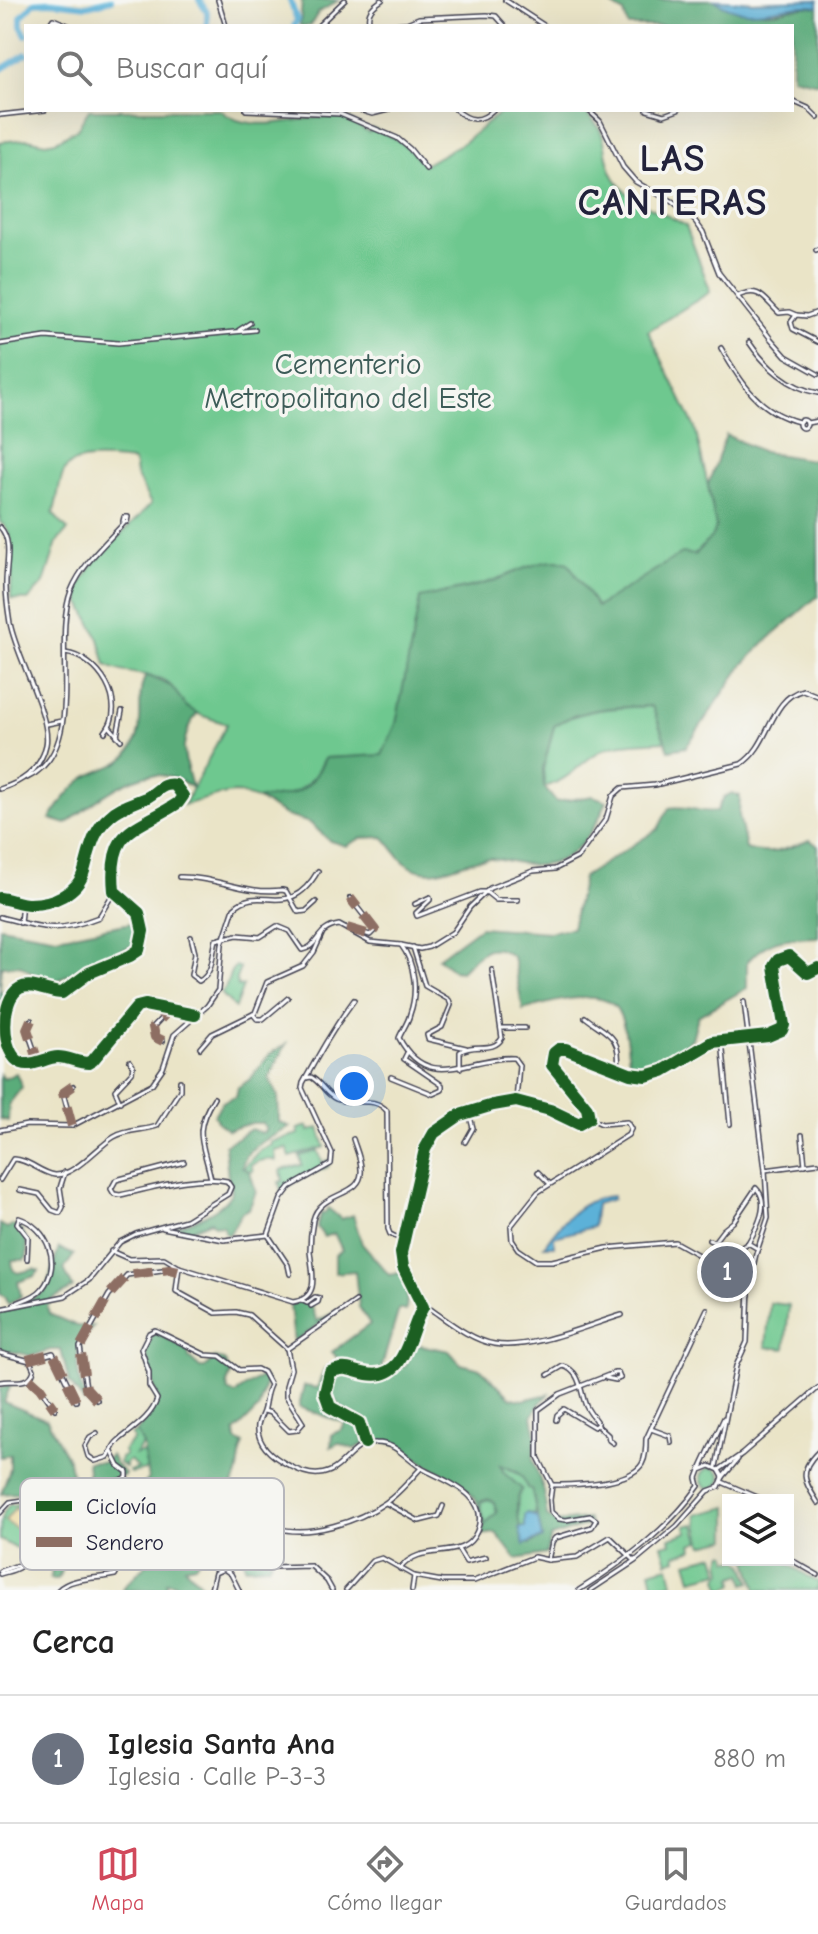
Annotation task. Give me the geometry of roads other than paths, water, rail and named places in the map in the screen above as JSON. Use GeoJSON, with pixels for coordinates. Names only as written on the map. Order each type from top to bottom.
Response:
{"type":"FeatureCollection","features":[{"type":"Feature","properties":{"kind":"street"},"geometry":{"type":"LineString","coordinates":[[218,0],[225,24]]}},
{"type":"Feature","properties":{"kind":"street"},"geometry":{"type":"LineString","coordinates":[[320,24],[345,0]]}},
{"type":"Feature","properties":{"kind":"street"},"geometry":{"type":"LineString","coordinates":[[372,24],[368,16],[371,9],[382,0]]}},
{"type":"Feature","properties":{"kind":"street"},"geometry":{"type":"LineString","coordinates":[[505,0],[542,24]]}},
{"type":"Feature","properties":{"kind":"street"},"geometry":{"type":"LineString","coordinates":[[396,24],[419,18],[487,15],[496,16],[503,24]]}},
{"type":"Feature","properties":{"kind":"street"},"geometry":{"type":"LineString","coordinates":[[51,22],[56,19],[66,24]]}},
{"type":"Feature","properties":{"kind":"street"},"geometry":{"type":"LineString","coordinates":[[794,102],[808,108],[818,118]]}},
{"type":"Feature","properties":{"kind":"street"},"geometry":{"type":"LineString","coordinates":[[0,115],[27,112]]}},
{"type":"Feature","properties":{"kind":"street"},"geometry":{"type":"LineString","coordinates":[[293,112],[340,114],[397,138],[426,169]]}},
{"type":"Feature","properties":{"kind":"street"},"geometry":{"type":"LineString","coordinates":[[459,112],[472,120],[490,112]]}},
{"type":"Feature","properties":{"kind":"street"},"geometry":{"type":"LineString","coordinates":[[590,112],[600,121],[623,167],[636,182],[672,202],[695,221],[703,232],[719,273],[786,356],[818,374]]}},
{"type":"Feature","properties":{"kind":"street"},"geometry":{"type":"LineString","coordinates":[[738,296],[755,292],[779,313],[807,316],[818,312]]}},
{"type":"Feature","properties":{"kind":"street"},"geometry":{"type":"LineString","coordinates":[[796,315],[791,322],[793,329],[818,342]]}},
{"type":"Feature","properties":{"kind":"street"},"geometry":{"type":"LineString","coordinates":[[236,332],[250,323]]}},
{"type":"Feature","properties":{"kind":"street"},"geometry":{"type":"LineString","coordinates":[[0,344],[46,337],[118,343],[255,330]]}},
{"type":"Feature","properties":{"kind":"street"},"geometry":{"type":"LineString","coordinates":[[749,342],[775,372],[800,388],[818,393]]}},
{"type":"Feature","properties":{"kind":"street"},"geometry":{"type":"LineString","coordinates":[[721,348],[742,385],[766,408],[782,418],[799,422],[804,419],[807,423],[818,421]]}},
{"type":"Feature","properties":{"kind":"street"},"geometry":{"type":"LineString","coordinates":[[0,789],[41,768],[59,740],[66,612],[71,591],[91,558],[124,523]]}},
{"type":"Feature","properties":{"kind":"street"},"geometry":{"type":"LineString","coordinates":[[0,527],[7,541],[6,592],[12,630],[47,724],[44,754],[36,768],[24,779]]}},
{"type":"Feature","properties":{"kind":"street"},"geometry":{"type":"LineString","coordinates":[[65,653],[83,657],[105,680],[111,701],[109,726],[105,732]]}},
{"type":"Feature","properties":{"kind":"street"},"geometry":{"type":"LineString","coordinates":[[415,904],[430,897],[416,913],[417,916],[446,903],[460,902],[469,895],[486,892],[533,871],[555,869],[578,857],[606,819],[613,796],[622,788],[655,785],[741,764],[753,756],[760,746],[785,697],[803,690],[818,696]]}},
{"type":"Feature","properties":{"kind":"street"},"geometry":{"type":"LineString","coordinates":[[117,736],[122,711]]}},
{"type":"Feature","properties":{"kind":"street"},"geometry":{"type":"LineString","coordinates":[[47,724],[62,721]]}},
{"type":"Feature","properties":{"kind":"street"},"geometry":{"type":"LineString","coordinates":[[109,726],[121,740]]}},
{"type":"Feature","properties":{"kind":"street"},"geometry":{"type":"LineString","coordinates":[[0,898],[22,903],[53,901],[73,889],[84,872],[94,836],[109,816],[152,795],[167,783],[175,785],[183,796],[178,803],[128,831],[116,847],[112,871],[114,891],[99,917],[53,930],[0,917]]}},
{"type":"Feature","properties":{"kind":"street"},"geometry":{"type":"LineString","coordinates":[[0,1130],[27,1125],[72,1126],[152,1084],[163,1068],[174,1035],[207,1006],[218,990],[224,937],[231,913],[240,903],[257,899],[291,899],[310,885],[318,871]]}},
{"type":"Feature","properties":{"kind":"street"},"geometry":{"type":"LineString","coordinates":[[179,877],[198,877],[246,889],[286,891],[298,912],[306,911],[316,902]]}},
{"type":"Feature","properties":{"kind":"street"},"geometry":{"type":"LineString","coordinates":[[114,891],[139,913],[143,931],[139,950],[89,973],[62,993],[26,986],[17,989],[8,1003],[4,1043],[7,1050],[20,1063],[61,1057],[88,1063],[137,1007],[145,1005],[195,1015]]}},
{"type":"Feature","properties":{"kind":"street"},"geometry":{"type":"LineString","coordinates":[[486,892],[496,900],[518,900]]}},
{"type":"Feature","properties":{"kind":"street"},"geometry":{"type":"LineString","coordinates":[[347,928],[370,942],[429,947],[453,932],[470,907],[486,892]]}},
{"type":"Feature","properties":{"kind":"street"},"geometry":{"type":"LineString","coordinates":[[191,937],[195,953],[191,975],[199,981],[210,970],[216,940],[224,937],[260,937],[277,926],[289,931],[299,949],[306,950],[325,929],[339,925],[370,935],[375,930],[350,898]]}},
{"type":"Feature","properties":{"kind":"street"},"geometry":{"type":"LineString","coordinates":[[20,923],[22,903]]}},
{"type":"Feature","properties":{"kind":"street"},"geometry":{"type":"LineString","coordinates":[[200,1048],[212,1034],[253,1014],[267,982],[308,962],[325,929]]}},
{"type":"Feature","properties":{"kind":"street"},"geometry":{"type":"LineString","coordinates":[[401,945],[411,962],[414,986],[410,1015],[399,1038],[407,1053],[438,1069],[514,1058],[519,1065],[516,1101]]}},
{"type":"Feature","properties":{"kind":"street"},"geometry":{"type":"LineString","coordinates":[[413,947],[425,986],[449,1000],[451,1005],[442,1027],[427,1035],[428,1039],[466,1048],[496,1045],[502,1038],[492,970]]}},
{"type":"Feature","properties":{"kind":"street"},"geometry":{"type":"LineString","coordinates":[[589,1118],[587,1108],[552,1065],[554,1053],[559,1049],[630,1074],[656,1075],[703,1046],[722,1040],[776,1034],[784,1025],[774,966],[778,960],[789,956],[808,973],[818,968]]}},
{"type":"Feature","properties":{"kind":"street"},"geometry":{"type":"LineString","coordinates":[[253,1014],[257,1019],[263,1019],[288,998]]}},
{"type":"Feature","properties":{"kind":"street"},"geometry":{"type":"LineString","coordinates":[[268,1235],[281,1199],[290,1187],[326,1169],[333,1159],[302,1088],[322,1052],[325,1039],[354,1000]]}},
{"type":"Feature","properties":{"kind":"street"},"geometry":{"type":"LineString","coordinates":[[744,1002],[768,1218],[758,1249],[749,1295],[747,1342],[736,1366],[718,1468],[722,1480],[751,1494]]}},
{"type":"Feature","properties":{"kind":"street"},"geometry":{"type":"LineString","coordinates":[[163,1041],[155,1037],[153,1027],[168,1011]]}},
{"type":"Feature","properties":{"kind":"street"},"geometry":{"type":"LineString","coordinates":[[585,1017],[612,1036],[619,1061],[618,1069]]}},
{"type":"Feature","properties":{"kind":"street"},"geometry":{"type":"LineString","coordinates":[[31,1020],[28,1034],[38,1062]]}},
{"type":"Feature","properties":{"kind":"street"},"geometry":{"type":"LineString","coordinates":[[501,1028],[525,1028]]}},
{"type":"Feature","properties":{"kind":"street"},"geometry":{"type":"LineString","coordinates":[[722,1040],[730,1124]]}},
{"type":"Feature","properties":{"kind":"street"},"geometry":{"type":"LineString","coordinates":[[460,1068],[460,1052],[466,1048]]}},
{"type":"Feature","properties":{"kind":"street"},"geometry":{"type":"LineString","coordinates":[[391,1077],[433,1094],[442,1090],[442,1085],[434,1077],[404,1059],[407,1053]]}},
{"type":"Feature","properties":{"kind":"street"},"geometry":{"type":"LineString","coordinates":[[120,1102],[115,1090],[132,1072],[130,1061]]}},
{"type":"Feature","properties":{"kind":"street"},"geometry":{"type":"LineString","coordinates":[[306,1078],[317,1080],[337,1099],[373,1102],[387,1111],[388,1229],[390,1234],[402,1240]]}},
{"type":"Feature","properties":{"kind":"street"},"geometry":{"type":"LineString","coordinates":[[0,1180],[13,1159],[24,1160],[56,1175],[83,1163],[118,1135],[157,1126],[180,1090],[180,1081]]}},
{"type":"Feature","properties":{"kind":"street"},"geometry":{"type":"LineString","coordinates":[[72,1126],[63,1093],[73,1086]]}},
{"type":"Feature","properties":{"kind":"street"},"geometry":{"type":"LineString","coordinates":[[211,1179],[200,1129],[205,1111],[214,1098]]}},
{"type":"Feature","properties":{"kind":"street"},"geometry":{"type":"LineString","coordinates":[[365,1443],[359,1423],[328,1403],[325,1388],[330,1372],[343,1367],[368,1374],[383,1374],[402,1360],[423,1307],[403,1267],[402,1240],[425,1149],[434,1133],[469,1113],[516,1101],[534,1105],[579,1124],[589,1118]]}},
{"type":"Feature","properties":{"kind":"street"},"geometry":{"type":"LineString","coordinates":[[465,1142],[473,1128],[469,1113]]}},
{"type":"Feature","properties":{"kind":"street"},"geometry":{"type":"LineString","coordinates":[[589,1118],[602,1124],[627,1122],[631,1129],[628,1135],[531,1198],[511,1226],[512,1240],[536,1261],[552,1261],[607,1248],[675,1242],[711,1262],[737,1293],[749,1295]]}},
{"type":"Feature","properties":{"kind":"street"},"geometry":{"type":"LineString","coordinates":[[802,1135],[805,1165]]}},
{"type":"Feature","properties":{"kind":"street"},"geometry":{"type":"LineString","coordinates":[[97,1400],[86,1388],[80,1347],[109,1295],[127,1275],[179,1269],[293,1302],[311,1292],[314,1281],[310,1248],[314,1214],[325,1201],[354,1188],[359,1182],[362,1171],[353,1139]]}},
{"type":"Feature","properties":{"kind":"street"},"geometry":{"type":"LineString","coordinates":[[7,1307],[65,1296],[89,1280],[111,1251],[127,1238],[186,1220],[224,1199],[230,1190],[230,1183],[211,1179],[163,1183],[120,1195],[114,1194],[111,1189],[116,1180],[184,1162]]}},
{"type":"Feature","properties":{"kind":"street"},"geometry":{"type":"LineString","coordinates":[[765,1170],[818,1163]]}},
{"type":"Feature","properties":{"kind":"street"},"geometry":{"type":"LineString","coordinates":[[20,1190],[39,1194],[52,1210],[60,1213],[63,1207],[60,1188],[66,1172]]}},
{"type":"Feature","properties":{"kind":"street"},"geometry":{"type":"LineString","coordinates":[[538,1172],[550,1184]]}},
{"type":"Feature","properties":{"kind":"street"},"geometry":{"type":"LineString","coordinates":[[756,1188],[761,1193],[762,1209],[757,1229],[748,1243],[736,1251],[712,1241],[733,1222],[756,1188]]}},
{"type":"Feature","properties":{"kind":"street"},"geometry":{"type":"LineString","coordinates":[[0,1309],[37,1294],[43,1288],[49,1268],[48,1242],[35,1226],[19,1218],[17,1223],[28,1237],[27,1259]]}},
{"type":"Feature","properties":{"kind":"street"},"geometry":{"type":"LineString","coordinates":[[163,1228],[224,1240],[268,1235]]}},
{"type":"Feature","properties":{"kind":"street"},"geometry":{"type":"LineString","coordinates":[[268,1235],[288,1265],[290,1274]]}},
{"type":"Feature","properties":{"kind":"street"},"geometry":{"type":"LineString","coordinates":[[748,1243],[758,1249]]}},
{"type":"Feature","properties":{"kind":"street"},"geometry":{"type":"LineString","coordinates":[[111,1251],[129,1259],[164,1258],[179,1269]]}},
{"type":"Feature","properties":{"kind":"street"},"geometry":{"type":"LineString","coordinates":[[179,1269],[176,1291],[216,1313],[249,1315],[287,1349],[291,1369],[286,1393],[303,1423],[297,1430],[289,1431],[271,1413],[264,1411]]}},
{"type":"Feature","properties":{"kind":"street"},"geometry":{"type":"LineString","coordinates":[[301,1300],[307,1303],[315,1297],[319,1298],[311,1306]]}},
{"type":"Feature","properties":{"kind":"street"},"geometry":{"type":"LineString","coordinates":[[287,1349],[356,1301]]}},
{"type":"Feature","properties":{"kind":"street"},"geometry":{"type":"LineString","coordinates":[[423,1307],[474,1337],[493,1344],[513,1345],[533,1342],[622,1315]]}},
{"type":"Feature","properties":{"kind":"street"},"geometry":{"type":"LineString","coordinates":[[552,1485],[589,1485],[632,1473],[641,1466],[646,1439],[707,1309]]}},
{"type":"Feature","properties":{"kind":"street"},"geometry":{"type":"LineString","coordinates":[[97,1433],[90,1437],[85,1446],[88,1456],[95,1461],[112,1452],[117,1441],[139,1425],[157,1402],[149,1386],[149,1372],[141,1349],[146,1337],[155,1330],[206,1355],[220,1356],[239,1370],[257,1369],[270,1383],[258,1430],[264,1447],[274,1457],[304,1473],[316,1475],[330,1472],[365,1443],[384,1443],[395,1447],[421,1468],[458,1485],[476,1508],[479,1517],[477,1531],[470,1543],[458,1549],[416,1555],[405,1561],[400,1569]]}},
{"type":"Feature","properties":{"kind":"street"},"geometry":{"type":"LineString","coordinates":[[0,1353],[32,1363],[34,1370],[30,1379]]}},
{"type":"Feature","properties":{"kind":"street"},"geometry":{"type":"LineString","coordinates":[[27,1360],[53,1353],[76,1401]]}},
{"type":"Feature","properties":{"kind":"street"},"geometry":{"type":"LineString","coordinates":[[548,1375],[566,1366],[582,1385],[587,1407],[597,1425],[613,1443]]}},
{"type":"Feature","properties":{"kind":"street"},"geometry":{"type":"LineString","coordinates":[[548,1560],[555,1538],[592,1527],[596,1520],[593,1516],[566,1520],[554,1516],[550,1507],[552,1485],[538,1457],[538,1410],[560,1394],[606,1378]]}},
{"type":"Feature","properties":{"kind":"street"},"geometry":{"type":"LineString","coordinates":[[0,1382],[30,1379],[55,1409]]}},
{"type":"Feature","properties":{"kind":"street"},"geometry":{"type":"LineString","coordinates":[[700,1470],[704,1467],[718,1468],[742,1454],[818,1388]]}},
{"type":"Feature","properties":{"kind":"street"},"geometry":{"type":"LineString","coordinates":[[556,1420],[564,1409],[594,1427],[597,1425]]}},
{"type":"Feature","properties":{"kind":"street"},"geometry":{"type":"LineString","coordinates":[[725,1415],[697,1478],[699,1486],[714,1491],[742,1454]]}},
{"type":"Feature","properties":{"kind":"street"},"geometry":{"type":"LineString","coordinates":[[651,1429],[670,1436],[671,1442]]}},
{"type":"Feature","properties":{"kind":"street"},"geometry":{"type":"LineString","coordinates":[[112,1452],[119,1466],[127,1472],[126,1478]]}},
{"type":"Feature","properties":{"kind":"street"},"geometry":{"type":"LineString","coordinates":[[818,1452],[805,1466],[804,1474],[818,1503]]}},
{"type":"Feature","properties":{"kind":"street"},"geometry":{"type":"LineString","coordinates":[[284,1529],[294,1531],[338,1523],[386,1503],[421,1468]]}},
{"type":"Feature","properties":{"kind":"street"},"geometry":{"type":"LineString","coordinates":[[579,1590],[630,1555],[669,1520],[699,1486]]}},
{"type":"Feature","properties":{"kind":"street"},"geometry":{"type":"LineString","coordinates":[[591,1590],[635,1561],[677,1526],[708,1491]]}},
{"type":"Feature","properties":{"kind":"street"},"geometry":{"type":"LineString","coordinates":[[0,1513],[10,1502],[20,1499]]}},
{"type":"Feature","properties":{"kind":"street"},"geometry":{"type":"LineString","coordinates":[[386,1503],[419,1521],[439,1516],[443,1506]]}},
{"type":"Feature","properties":{"kind":"street"},"geometry":{"type":"LineString","coordinates":[[346,1590],[377,1559],[385,1558],[414,1576],[442,1581],[474,1581],[525,1560],[577,1557],[610,1537],[635,1561]]}},
{"type":"Feature","properties":{"kind":"street"},"geometry":{"type":"LineString","coordinates":[[458,1549],[466,1562],[486,1557]]}},
{"type":"Feature","properties":{"kind":"street"},"geometry":{"type":"LineString","coordinates":[[794,1561],[818,1575]]}},
{"type":"Feature","properties":{"kind":"street"},"geometry":{"type":"LineString","coordinates":[[0,1572],[20,1565]]}},
{"type":"Feature","properties":{"kind":"street"},"geometry":{"type":"LineString","coordinates":[[284,1567],[311,1566],[332,1590]]}},
{"type":"Feature","properties":{"kind":"street"},"geometry":{"type":"LineString","coordinates":[[58,1590],[62,1585],[77,1581],[115,1575],[118,1570]]}},
{"type":"Feature","properties":{"kind":"street"},"geometry":{"type":"LineString","coordinates":[[211,1590],[215,1573],[222,1570]]}},
{"type":"Feature","properties":{"kind":"street"},"geometry":{"type":"LineString","coordinates":[[225,1570],[239,1590]]}},
{"type":"Feature","properties":{"kind":"street"},"geometry":{"type":"LineString","coordinates":[[412,1590],[414,1576]]}},
{"type":"Feature","properties":{"kind":"water"},"geometry":{"type":"Polygon","coordinates":[[[715,0],[818,0],[818,7],[753,12],[727,8],[715,0]]]}},
{"type":"Feature","properties":{"kind":"water"},"geometry":{"type":"Polygon","coordinates":[[[613,1196],[613,1199],[596,1204],[593,1227],[554,1237],[554,1246],[544,1246],[573,1212],[602,1197],[613,1196]]]}},
{"type":"Feature","properties":{"kind":"water"},"geometry":{"type":"Polygon","coordinates":[[[528,1513],[538,1518],[542,1538],[524,1545],[519,1528],[525,1527],[525,1515],[528,1513]]]}},
{"type":"Feature","properties":{"kind":"waterway"},"geometry":{"type":"LineString","coordinates":[[24,31],[21,17],[34,3],[87,6],[111,0]]}},
{"type":"Feature","properties":{"kind":"waterway"},"geometry":{"type":"LineString","coordinates":[[199,0],[207,12],[207,24]]}},
{"type":"Feature","properties":{"kind":"waterway"},"geometry":{"type":"LineString","coordinates":[[290,0],[297,20],[295,24]]}},
{"type":"Feature","properties":{"kind":"waterway"},"geometry":{"type":"LineString","coordinates":[[0,70],[24,55]]}},
{"type":"Feature","properties":{"kind":"place","name":"Iglesia Santa Ana"},"geometry":{"type":"Point","coordinates":[727,1272]}},
{"type":"Feature","properties":{"kind":"district","name":"LAS CANTERAS"},"geometry":{"type":"Point","coordinates":[673,181]}},
{"type":"Feature","properties":{"kind":"park label","name":"Cementerio Metropolitano del Este"},"geometry":{"type":"Point","coordinates":[348,381]}}]}
